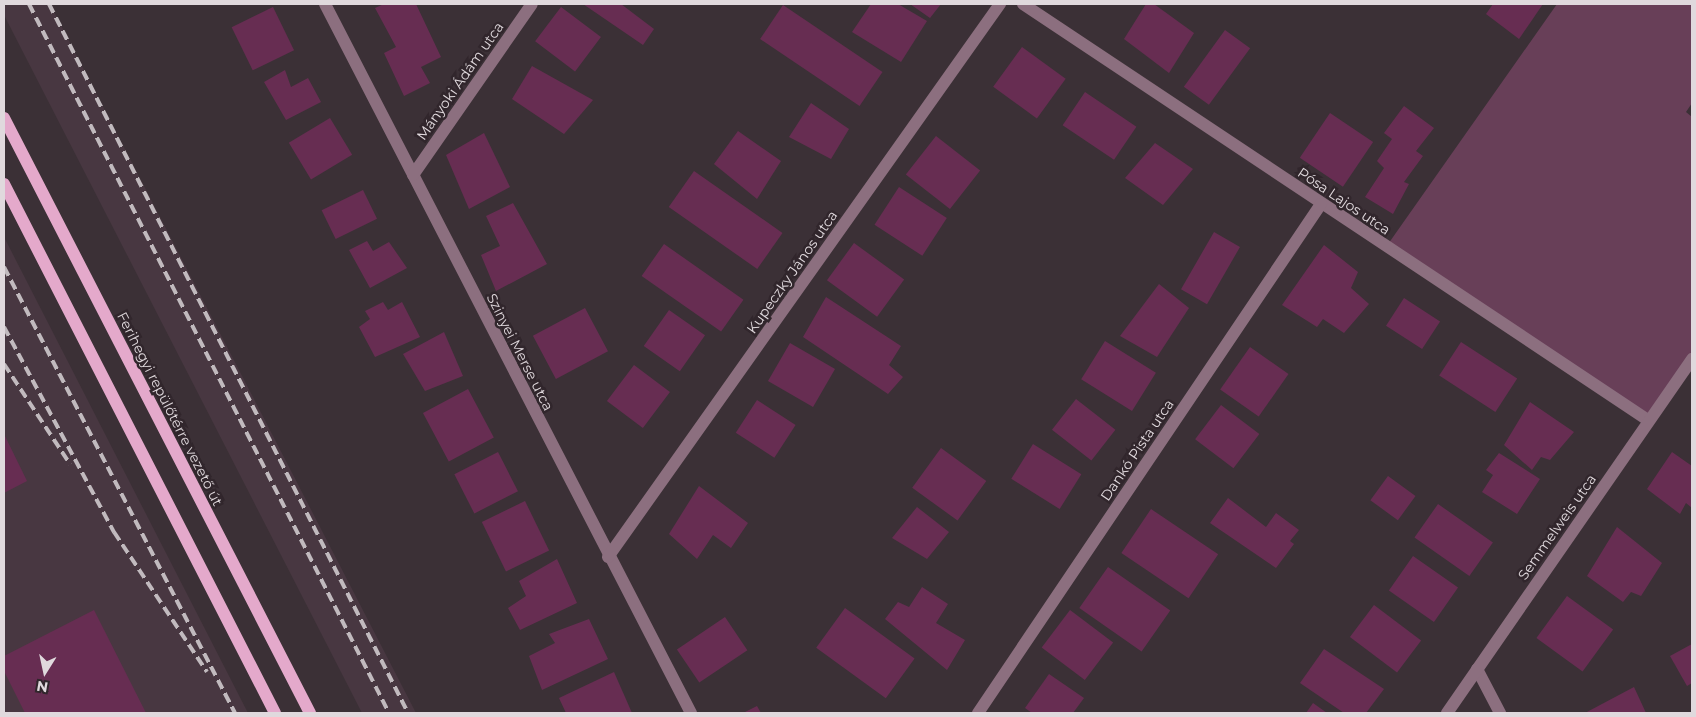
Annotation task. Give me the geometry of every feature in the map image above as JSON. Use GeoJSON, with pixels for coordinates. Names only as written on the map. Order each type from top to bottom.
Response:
{"type":"FeatureCollection","features":[{"type":"Feature","properties":{"kind":"main road","name":"Ferihegyi repülőtérre vezető út"},"geometry":{"type":"LineString","coordinates":[[4,118],[310,713]]}},
{"type":"Feature","properties":{"kind":"main road"},"geometry":{"type":"LineString","coordinates":[[4,184],[276,713]]}},
{"type":"Feature","properties":{"kind":"street","name":"Szinyei Merse utca"},"geometry":{"type":"LineString","coordinates":[[325,4],[608,557],[691,713]]}},
{"type":"Feature","properties":{"kind":"street","name":"Mányoki Ádám utca"},"geometry":{"type":"LineString","coordinates":[[413,175],[532,4]]}},
{"type":"Feature","properties":{"kind":"street","name":"Kupeczky János utca"},"geometry":{"type":"LineString","coordinates":[[608,557],[1000,4]]}},
{"type":"Feature","properties":{"kind":"street","name":"Pósa Lajos utca"},"geometry":{"type":"LineString","coordinates":[[1024,4],[1321,204],[1648,420]]}},
{"type":"Feature","properties":{"kind":"street","name":"Dankó Pista utca"},"geometry":{"type":"LineString","coordinates":[[978,713],[1321,204]]}},
{"type":"Feature","properties":{"kind":"street","name":"Semmelweis utca"},"geometry":{"type":"LineString","coordinates":[[1447,713],[1692,359]]}},
{"type":"Feature","properties":{"kind":"street"},"geometry":{"type":"LineString","coordinates":[[1477,669],[1500,713]]}},
{"type":"Feature","properties":{"kind":"shaded area"},"geometry":{"type":"Polygon","coordinates":[[[4,4],[50,4],[416,713],[362,713],[4,15],[4,4]]]}},
{"type":"Feature","properties":{"kind":"shaded area"},"geometry":{"type":"Polygon","coordinates":[[[1557,4],[1692,4],[1692,103],[1686,112],[1692,117],[1692,358],[1650,421],[1386,247],[1557,4]]]}},
{"type":"Feature","properties":{"kind":"shaded area"},"geometry":{"type":"Polygon","coordinates":[[[4,237],[248,713],[4,713],[4,237]]]}},
{"type":"Feature","properties":{"kind":"building"},"geometry":{"type":"Polygon","coordinates":[[[384,4],[416,4],[441,57],[421,67],[430,83],[404,96],[384,53],[396,47],[375,8],[384,4]]]}},
{"type":"Feature","properties":{"kind":"building"},"geometry":{"type":"Polygon","coordinates":[[[583,4],[621,4],[654,29],[643,45],[583,4]]]}},
{"type":"Feature","properties":{"kind":"building"},"geometry":{"type":"Polygon","coordinates":[[[871,4],[898,4],[927,21],[901,62],[852,32],[871,4]]]}},
{"type":"Feature","properties":{"kind":"building"},"geometry":{"type":"Polygon","coordinates":[[[910,4],[941,4],[930,18],[910,4]]]}},
{"type":"Feature","properties":{"kind":"building"},"geometry":{"type":"Polygon","coordinates":[[[1146,4],[1154,4],[1194,33],[1169,73],[1124,39],[1146,4]]]}},
{"type":"Feature","properties":{"kind":"building"},"geometry":{"type":"Polygon","coordinates":[[[1493,4],[1543,4],[1519,39],[1486,14],[1493,4]]]}},
{"type":"Feature","properties":{"kind":"building"},"geometry":{"type":"Polygon","coordinates":[[[783,5],[882,72],[860,106],[760,39],[783,5]]]}},
{"type":"Feature","properties":{"kind":"building"},"geometry":{"type":"Polygon","coordinates":[[[273,7],[294,50],[253,70],[232,27],[273,7]]]}},
{"type":"Feature","properties":{"kind":"building"},"geometry":{"type":"Polygon","coordinates":[[[561,7],[601,37],[575,71],[535,41],[561,7]]]}},
{"type":"Feature","properties":{"kind":"building"},"geometry":{"type":"Polygon","coordinates":[[[1225,30],[1250,48],[1209,105],[1184,87],[1225,30]]]}},
{"type":"Feature","properties":{"kind":"building"},"geometry":{"type":"Polygon","coordinates":[[[1022,47],[1066,79],[1037,118],[993,87],[1022,47]]]}},
{"type":"Feature","properties":{"kind":"building"},"geometry":{"type":"Polygon","coordinates":[[[532,66],[593,100],[564,134],[512,99],[532,66]]]}},
{"type":"Feature","properties":{"kind":"building"},"geometry":{"type":"Polygon","coordinates":[[[285,70],[291,87],[308,78],[321,102],[286,120],[264,82],[285,70]]]}},
{"type":"Feature","properties":{"kind":"building"},"geometry":{"type":"Polygon","coordinates":[[[1085,92],[1136,127],[1114,160],[1063,125],[1085,92]]]}},
{"type":"Feature","properties":{"kind":"building"},"geometry":{"type":"Polygon","coordinates":[[[811,103],[849,129],[831,159],[789,137],[811,103]]]}},
{"type":"Feature","properties":{"kind":"building"},"geometry":{"type":"Polygon","coordinates":[[[1404,106],[1434,128],[1416,151],[1423,156],[1404,182],[1409,184],[1393,214],[1365,197],[1384,168],[1377,161],[1392,139],[1384,133],[1404,106]]]}},
{"type":"Feature","properties":{"kind":"building"},"geometry":{"type":"Polygon","coordinates":[[[1330,113],[1373,142],[1343,187],[1300,158],[1330,113]]]}},
{"type":"Feature","properties":{"kind":"building"},"geometry":{"type":"Polygon","coordinates":[[[330,118],[352,155],[311,180],[289,143],[330,118]]]}},
{"type":"Feature","properties":{"kind":"building"},"geometry":{"type":"Polygon","coordinates":[[[738,131],[781,161],[757,199],[714,164],[738,131]]]}},
{"type":"Feature","properties":{"kind":"building"},"geometry":{"type":"Polygon","coordinates":[[[484,133],[510,187],[469,209],[446,155],[484,133]]]}},
{"type":"Feature","properties":{"kind":"building"},"geometry":{"type":"Polygon","coordinates":[[[936,136],[980,170],[950,209],[906,175],[936,136]]]}},
{"type":"Feature","properties":{"kind":"building"},"geometry":{"type":"Polygon","coordinates":[[[1155,143],[1193,169],[1163,205],[1125,178],[1155,143]]]}},
{"type":"Feature","properties":{"kind":"building"},"geometry":{"type":"Polygon","coordinates":[[[694,171],[782,233],[757,269],[669,207],[694,171]]]}},
{"type":"Feature","properties":{"kind":"building"},"geometry":{"type":"Polygon","coordinates":[[[899,187],[947,218],[922,256],[874,225],[899,187]]]}},
{"type":"Feature","properties":{"kind":"building"},"geometry":{"type":"Polygon","coordinates":[[[363,190],[377,219],[336,239],[322,210],[363,190]]]}},
{"type":"Feature","properties":{"kind":"building"},"geometry":{"type":"Polygon","coordinates":[[[513,203],[547,264],[496,291],[481,255],[500,246],[486,216],[513,203]]]}},
{"type":"Feature","properties":{"kind":"building"},"geometry":{"type":"Polygon","coordinates":[[[1214,232],[1240,247],[1207,304],[1181,289],[1214,232]]]}},
{"type":"Feature","properties":{"kind":"building"},"geometry":{"type":"Polygon","coordinates":[[[367,241],[373,251],[389,242],[407,268],[370,288],[349,250],[367,241]]]}},
{"type":"Feature","properties":{"kind":"building"},"geometry":{"type":"Polygon","coordinates":[[[854,243],[904,279],[877,317],[827,280],[854,243]]]}},
{"type":"Feature","properties":{"kind":"building"},"geometry":{"type":"Polygon","coordinates":[[[664,244],[743,300],[721,332],[642,276],[664,244]]]}},
{"type":"Feature","properties":{"kind":"building"},"geometry":{"type":"Polygon","coordinates":[[[1324,245],[1358,272],[1351,288],[1369,304],[1344,333],[1323,319],[1317,327],[1282,305],[1324,245]]]}},
{"type":"Feature","properties":{"kind":"building"},"geometry":{"type":"Polygon","coordinates":[[[1159,284],[1189,308],[1157,357],[1120,336],[1159,284]]]}},
{"type":"Feature","properties":{"kind":"building"},"geometry":{"type":"Polygon","coordinates":[[[826,297],[901,346],[889,365],[903,377],[888,394],[803,337],[826,297]]]}},
{"type":"Feature","properties":{"kind":"building"},"geometry":{"type":"Polygon","coordinates":[[[1404,298],[1440,321],[1422,349],[1386,326],[1404,298]]]}},
{"type":"Feature","properties":{"kind":"building"},"geometry":{"type":"Polygon","coordinates":[[[383,302],[388,310],[402,302],[420,337],[375,357],[359,327],[370,319],[365,311],[383,302]]]}},
{"type":"Feature","properties":{"kind":"building"},"geometry":{"type":"Polygon","coordinates":[[[585,308],[608,351],[556,379],[533,336],[585,308]]]}},
{"type":"Feature","properties":{"kind":"building"},"geometry":{"type":"Polygon","coordinates":[[[669,310],[705,335],[680,371],[644,346],[669,310]]]}},
{"type":"Feature","properties":{"kind":"building"},"geometry":{"type":"Polygon","coordinates":[[[444,332],[463,376],[425,391],[403,354],[444,332]]]}},
{"type":"Feature","properties":{"kind":"building"},"geometry":{"type":"Polygon","coordinates":[[[1105,341],[1156,373],[1132,411],[1081,379],[1105,341]]]}},
{"type":"Feature","properties":{"kind":"building"},"geometry":{"type":"Polygon","coordinates":[[[1461,342],[1517,378],[1495,412],[1439,376],[1461,342]]]}},
{"type":"Feature","properties":{"kind":"building"},"geometry":{"type":"Polygon","coordinates":[[[790,343],[835,369],[813,407],[768,381],[790,343]]]}},
{"type":"Feature","properties":{"kind":"building"},"geometry":{"type":"Polygon","coordinates":[[[1250,347],[1289,374],[1259,417],[1220,390],[1250,347]]]}},
{"type":"Feature","properties":{"kind":"building"},"geometry":{"type":"Polygon","coordinates":[[[634,365],[670,392],[643,428],[607,401],[634,365]]]}},
{"type":"Feature","properties":{"kind":"building"},"geometry":{"type":"Polygon","coordinates":[[[468,389],[494,438],[449,462],[423,413],[468,389]]]}},
{"type":"Feature","properties":{"kind":"building"},"geometry":{"type":"Polygon","coordinates":[[[1076,399],[1115,430],[1091,461],[1052,430],[1076,399]]]}},
{"type":"Feature","properties":{"kind":"building"},"geometry":{"type":"Polygon","coordinates":[[[757,400],[796,425],[774,458],[736,433],[757,400]]]}},
{"type":"Feature","properties":{"kind":"building"},"geometry":{"type":"Polygon","coordinates":[[[1530,402],[1574,432],[1550,460],[1541,457],[1532,470],[1504,445],[1530,402]]]}},
{"type":"Feature","properties":{"kind":"building"},"geometry":{"type":"Polygon","coordinates":[[[1221,405],[1259,434],[1233,468],[1195,439],[1221,405]]]}},
{"type":"Feature","properties":{"kind":"building"},"geometry":{"type":"Polygon","coordinates":[[[4,434],[27,481],[4,493],[4,434]]]}},
{"type":"Feature","properties":{"kind":"building"},"geometry":{"type":"Polygon","coordinates":[[[1033,444],[1081,474],[1060,509],[1011,479],[1033,444]]]}},
{"type":"Feature","properties":{"kind":"building"},"geometry":{"type":"Polygon","coordinates":[[[941,448],[986,481],[958,521],[912,488],[941,448]]]}},
{"type":"Feature","properties":{"kind":"building"},"geometry":{"type":"Polygon","coordinates":[[[498,452],[518,491],[474,513],[454,474],[498,452]]]}},
{"type":"Feature","properties":{"kind":"building"},"geometry":{"type":"Polygon","coordinates":[[[1672,452],[1692,466],[1692,508],[1686,503],[1680,514],[1647,489],[1672,452]]]}},
{"type":"Feature","properties":{"kind":"building"},"geometry":{"type":"Polygon","coordinates":[[[1499,453],[1540,479],[1517,514],[1482,492],[1493,475],[1486,470],[1499,453]]]}},
{"type":"Feature","properties":{"kind":"building"},"geometry":{"type":"Polygon","coordinates":[[[1388,476],[1416,496],[1398,520],[1370,500],[1388,476]]]}},
{"type":"Feature","properties":{"kind":"building"},"geometry":{"type":"Polygon","coordinates":[[[699,486],[748,523],[731,548],[713,535],[697,559],[669,534],[699,486]]]}},
{"type":"Feature","properties":{"kind":"building"},"geometry":{"type":"Polygon","coordinates":[[[1228,498],[1266,527],[1276,513],[1299,530],[1290,541],[1294,544],[1276,568],[1210,523],[1228,498]]]}},
{"type":"Feature","properties":{"kind":"building"},"geometry":{"type":"Polygon","coordinates":[[[525,501],[549,550],[506,571],[482,522],[525,501]]]}},
{"type":"Feature","properties":{"kind":"building"},"geometry":{"type":"Polygon","coordinates":[[[1438,504],[1493,542],[1469,576],[1414,538],[1438,504]]]}},
{"type":"Feature","properties":{"kind":"building"},"geometry":{"type":"Polygon","coordinates":[[[917,507],[949,532],[927,559],[892,538],[917,507]]]}},
{"type":"Feature","properties":{"kind":"building"},"geometry":{"type":"Polygon","coordinates":[[[1151,509],[1218,554],[1189,598],[1121,553],[1151,509]]]}},
{"type":"Feature","properties":{"kind":"building"},"geometry":{"type":"Polygon","coordinates":[[[1617,527],[1662,563],[1641,596],[1631,592],[1623,602],[1587,576],[1617,527]]]}},
{"type":"Feature","properties":{"kind":"building"},"geometry":{"type":"Polygon","coordinates":[[[1413,556],[1458,588],[1434,622],[1389,590],[1413,556]]]}},
{"type":"Feature","properties":{"kind":"building"},"geometry":{"type":"Polygon","coordinates":[[[557,559],[577,603],[520,630],[508,608],[526,596],[519,581],[557,559]]]}},
{"type":"Feature","properties":{"kind":"building"},"geometry":{"type":"Polygon","coordinates":[[[1108,567],[1170,611],[1142,652],[1079,608],[1108,567]]]}},
{"type":"Feature","properties":{"kind":"building"},"geometry":{"type":"Polygon","coordinates":[[[922,587],[948,604],[936,623],[965,640],[947,670],[885,619],[898,602],[909,607],[922,587]]]}},
{"type":"Feature","properties":{"kind":"building"},"geometry":{"type":"Polygon","coordinates":[[[1567,596],[1613,630],[1583,672],[1536,638],[1567,596]]]}},
{"type":"Feature","properties":{"kind":"building"},"geometry":{"type":"Polygon","coordinates":[[[1374,605],[1421,641],[1397,672],[1350,637],[1374,605]]]}},
{"type":"Feature","properties":{"kind":"building"},"geometry":{"type":"Polygon","coordinates":[[[845,608],[915,659],[886,698],[816,648],[845,608]]]}},
{"type":"Feature","properties":{"kind":"building"},"geometry":{"type":"Polygon","coordinates":[[[94,610],[146,713],[25,713],[4,671],[4,656],[94,610]]]}},
{"type":"Feature","properties":{"kind":"building"},"geometry":{"type":"Polygon","coordinates":[[[1070,610],[1113,642],[1085,680],[1042,648],[1070,610]]]}},
{"type":"Feature","properties":{"kind":"building"},"geometry":{"type":"Polygon","coordinates":[[[725,617],[747,650],[699,683],[677,649],[725,617]]]}},
{"type":"Feature","properties":{"kind":"building"},"geometry":{"type":"Polygon","coordinates":[[[589,619],[608,659],[542,690],[529,656],[555,643],[549,634],[589,619]]]}},
{"type":"Feature","properties":{"kind":"building"},"geometry":{"type":"Polygon","coordinates":[[[1692,644],[1692,683],[1687,686],[1670,656],[1692,644]]]}},
{"type":"Feature","properties":{"kind":"building"},"geometry":{"type":"Polygon","coordinates":[[[1324,649],[1384,689],[1366,713],[1344,713],[1300,683],[1324,649]]]}},
{"type":"Feature","properties":{"kind":"building"},"geometry":{"type":"Polygon","coordinates":[[[614,672],[632,713],[566,713],[559,698],[614,672]]]}},
{"type":"Feature","properties":{"kind":"building"},"geometry":{"type":"Polygon","coordinates":[[[1049,674],[1084,698],[1073,713],[1032,713],[1025,708],[1049,674]]]}},
{"type":"Feature","properties":{"kind":"building"},"geometry":{"type":"Polygon","coordinates":[[[1634,687],[1646,713],[1585,713],[1634,687]]]}},
{"type":"Feature","properties":{"kind":"building"},"geometry":{"type":"Polygon","coordinates":[[[1313,703],[1327,713],[1306,713],[1313,703]]]}},
{"type":"Feature","properties":{"kind":"building"},"geometry":{"type":"Polygon","coordinates":[[[757,706],[761,713],[743,713],[757,706]]]}},
{"type":"Feature","properties":{"kind":"railway"},"geometry":{"type":"LineString","coordinates":[[29,4],[389,713]]}},
{"type":"Feature","properties":{"kind":"railway"},"geometry":{"type":"LineString","coordinates":[[49,4],[408,713]]}},
{"type":"Feature","properties":{"kind":"railway"},"geometry":{"type":"LineString","coordinates":[[4,267],[235,713]]}},
{"type":"Feature","properties":{"kind":"railway"},"geometry":{"type":"LineString","coordinates":[[4,327],[114,532],[207,672]]}},
{"type":"Feature","properties":{"kind":"railway"},"geometry":{"type":"LineString","coordinates":[[4,364],[70,464]]}}]}
